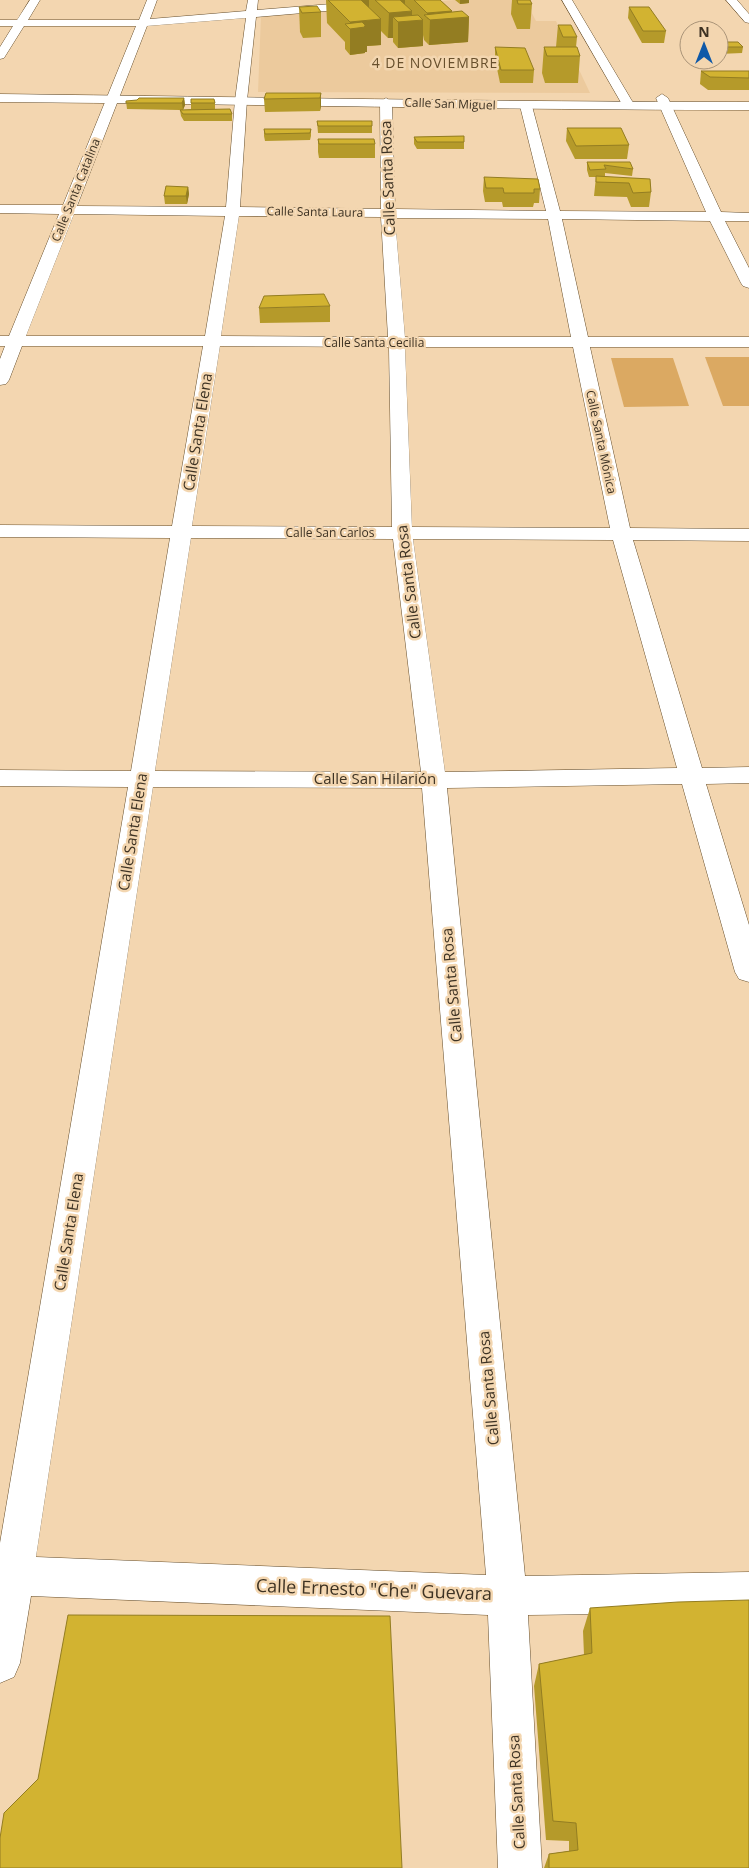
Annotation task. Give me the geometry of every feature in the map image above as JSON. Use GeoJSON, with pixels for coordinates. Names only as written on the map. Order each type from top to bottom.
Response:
{"type":"FeatureCollection","features":[{"type":"Feature","properties":{"kind":"street"},"geometry":{"type":"LineString","coordinates":[[0,56],[35,0]]}},
{"type":"Feature","properties":{"kind":"street","name":"Calle Santa Catalina"},"geometry":{"type":"LineString","coordinates":[[0,380],[8,341],[68,209],[152,0]]}},
{"type":"Feature","properties":{"kind":"street"},"geometry":{"type":"LineString","coordinates":[[0,23],[143,23],[251,7],[419,0]]}},
{"type":"Feature","properties":{"kind":"street"},"geometry":{"type":"LineString","coordinates":[[567,0],[627,102]]}},
{"type":"Feature","properties":{"kind":"street"},"geometry":{"type":"LineString","coordinates":[[731,0],[749,20]]}},
{"type":"Feature","properties":{"kind":"street","name":"Calle Santa Elena"},"geometry":{"type":"LineString","coordinates":[[0,1663],[7,1575],[142,778],[233,211],[241,100],[251,7]]}},
{"type":"Feature","properties":{"kind":"street"},"geometry":{"type":"LineString","coordinates":[[0,98],[388,102]]}},
{"type":"Feature","properties":{"kind":"street","name":"Calle San Miguel"},"geometry":{"type":"LineString","coordinates":[[388,102],[416,98],[627,102],[749,99]]}},
{"type":"Feature","properties":{"kind":"street","name":"Calle San Miguel"},"geometry":{"type":"LineString","coordinates":[[388,102],[526,106],[627,102]]}},
{"type":"Feature","properties":{"kind":"street","name":"Calle Santa Rosa"},"geometry":{"type":"LineString","coordinates":[[388,102],[388,213],[397,343],[402,533],[434,780],[507,1596],[520,1868]]}},
{"type":"Feature","properties":{"kind":"street"},"geometry":{"type":"LineString","coordinates":[[663,102],[715,216],[749,283]]}},
{"type":"Feature","properties":{"kind":"street","name":"Calle San Miguel"},"geometry":{"type":"LineString","coordinates":[[663,102],[749,106]]}},
{"type":"Feature","properties":{"kind":"street","name":"Calle Santa Mónica"},"geometry":{"type":"LineString","coordinates":[[526,106],[554,215],[621,534],[749,972]]}},
{"type":"Feature","properties":{"kind":"street","name":"Calle Santa Laura"},"geometry":{"type":"LineString","coordinates":[[0,209],[749,217]]}},
{"type":"Feature","properties":{"kind":"street","name":"Calle Santa Cecilia"},"geometry":{"type":"LineString","coordinates":[[8,341],[749,342]]}},
{"type":"Feature","properties":{"kind":"street","name":"Calle San Carlos"},"geometry":{"type":"LineString","coordinates":[[0,531],[749,535]]}},
{"type":"Feature","properties":{"kind":"street","name":"Calle San Hilarión"},"geometry":{"type":"LineString","coordinates":[[0,778],[434,780],[749,775]]}},
{"type":"Feature","properties":{"kind":"street","name":"Calle Ernesto \"Che\" Guevara"},"geometry":{"type":"LineString","coordinates":[[7,1575],[507,1596],[749,1592]]}},
{"type":"Feature","properties":{"kind":"shaded area"},"geometry":{"type":"Polygon","coordinates":[[[454,0],[525,0],[536,21],[556,21],[590,93],[258,92],[261,16],[454,0]]]}},
{"type":"Feature","properties":{"kind":"shaded area"},"geometry":{"type":"Polygon","coordinates":[[[705,357],[749,357],[749,406],[723,406],[705,357]]]}},
{"type":"Feature","properties":{"kind":"shaded area"},"geometry":{"type":"Polygon","coordinates":[[[611,358],[673,358],[689,406],[624,407],[611,358]]]}},
{"type":"Feature","properties":{"kind":"building"},"geometry":{"type":"Polygon","coordinates":[[[328,0],[361,0],[381,19],[350,22],[328,0]]]}},
{"type":"Feature","properties":{"kind":"building"},"geometry":{"type":"Polygon","coordinates":[[[375,0],[400,0],[412,11],[389,13],[375,0]]]}},
{"type":"Feature","properties":{"kind":"building"},"geometry":{"type":"Polygon","coordinates":[[[414,0],[440,0],[452,11],[427,13],[414,0]]]}},
{"type":"Feature","properties":{"kind":"building"},"geometry":{"type":"Polygon","coordinates":[[[517,0],[530,0],[532,4],[518,4],[517,0]]]}},
{"type":"Feature","properties":{"kind":"building"},"geometry":{"type":"Polygon","coordinates":[[[317,6],[321,12],[302,13],[299,7],[317,6]]]}},
{"type":"Feature","properties":{"kind":"building"},"geometry":{"type":"Polygon","coordinates":[[[629,7],[649,7],[666,31],[643,31],[629,7]]]}},
{"type":"Feature","properties":{"kind":"building"},"geometry":{"type":"Polygon","coordinates":[[[462,11],[469,17],[430,20],[424,15],[462,11]]]}},
{"type":"Feature","properties":{"kind":"building"},"geometry":{"type":"Polygon","coordinates":[[[418,15],[423,20],[398,22],[393,17],[418,15]]]}},
{"type":"Feature","properties":{"kind":"building"},"geometry":{"type":"Polygon","coordinates":[[[362,22],[365,27],[350,29],[345,24],[362,22]]]}},
{"type":"Feature","properties":{"kind":"building"},"geometry":{"type":"Polygon","coordinates":[[[558,25],[571,25],[577,37],[563,37],[558,25]]]}},
{"type":"Feature","properties":{"kind":"building"},"geometry":{"type":"Polygon","coordinates":[[[729,42],[738,42],[743,47],[729,47],[729,42]]]}},
{"type":"Feature","properties":{"kind":"building"},"geometry":{"type":"Polygon","coordinates":[[[495,47],[525,48],[534,70],[501,70],[495,47]]]}},
{"type":"Feature","properties":{"kind":"building"},"geometry":{"type":"Polygon","coordinates":[[[544,47],[577,47],[580,56],[547,56],[544,47]]]}},
{"type":"Feature","properties":{"kind":"building"},"geometry":{"type":"Polygon","coordinates":[[[701,71],[749,71],[749,78],[710,77],[701,71]]]}},
{"type":"Feature","properties":{"kind":"building"},"geometry":{"type":"Polygon","coordinates":[[[266,93],[321,93],[320,98],[264,99],[266,93]]]}},
{"type":"Feature","properties":{"kind":"building"},"geometry":{"type":"Polygon","coordinates":[[[139,98],[184,98],[182,103],[126,103],[126,101],[139,98]]]}},
{"type":"Feature","properties":{"kind":"building"},"geometry":{"type":"Polygon","coordinates":[[[191,99],[214,99],[215,103],[191,103],[191,99]]]}},
{"type":"Feature","properties":{"kind":"building"},"geometry":{"type":"Polygon","coordinates":[[[230,109],[232,114],[183,114],[180,110],[230,109]]]}},
{"type":"Feature","properties":{"kind":"building"},"geometry":{"type":"Polygon","coordinates":[[[317,121],[372,121],[372,126],[318,126],[317,121]]]}},
{"type":"Feature","properties":{"kind":"building"},"geometry":{"type":"Polygon","coordinates":[[[567,128],[621,128],[629,145],[576,146],[567,128]]]}},
{"type":"Feature","properties":{"kind":"building"},"geometry":{"type":"Polygon","coordinates":[[[264,129],[311,129],[310,133],[265,134],[264,129]]]}},
{"type":"Feature","properties":{"kind":"building"},"geometry":{"type":"Polygon","coordinates":[[[464,136],[464,142],[417,142],[414,137],[464,136]]]}},
{"type":"Feature","properties":{"kind":"building"},"geometry":{"type":"Polygon","coordinates":[[[318,139],[374,139],[375,144],[319,144],[318,139]]]}},
{"type":"Feature","properties":{"kind":"building"},"geometry":{"type":"Polygon","coordinates":[[[587,162],[630,162],[633,169],[604,165],[606,169],[590,170],[587,162]]]}},
{"type":"Feature","properties":{"kind":"building"},"geometry":{"type":"Polygon","coordinates":[[[596,176],[650,179],[651,192],[633,193],[629,183],[596,182],[596,176]]]}},
{"type":"Feature","properties":{"kind":"building"},"geometry":{"type":"Polygon","coordinates":[[[484,177],[538,179],[540,189],[534,189],[534,193],[504,193],[503,188],[486,188],[484,177]]]}},
{"type":"Feature","properties":{"kind":"building"},"geometry":{"type":"Polygon","coordinates":[[[166,186],[188,187],[186,196],[164,196],[166,186]]]}},
{"type":"Feature","properties":{"kind":"building"},"geometry":{"type":"Polygon","coordinates":[[[324,294],[330,306],[259,308],[264,296],[324,294]]]}},
{"type":"Feature","properties":{"kind":"building"},"geometry":{"type":"Polygon","coordinates":[[[749,1600],[749,1868],[549,1868],[549,1854],[578,1850],[576,1823],[553,1821],[539,1664],[592,1653],[590,1608],[678,1602],[749,1600]]]}},
{"type":"Feature","properties":{"kind":"building"},"geometry":{"type":"Polygon","coordinates":[[[68,1615],[390,1616],[402,1868],[0,1868],[0,1838],[4,1813],[38,1779],[68,1615]]]}},
{"type":"Feature","properties":{"kind":"district","name":"4 DE NOVIEMBRE"},"geometry":{"type":"Point","coordinates":[435,63]}}]}
